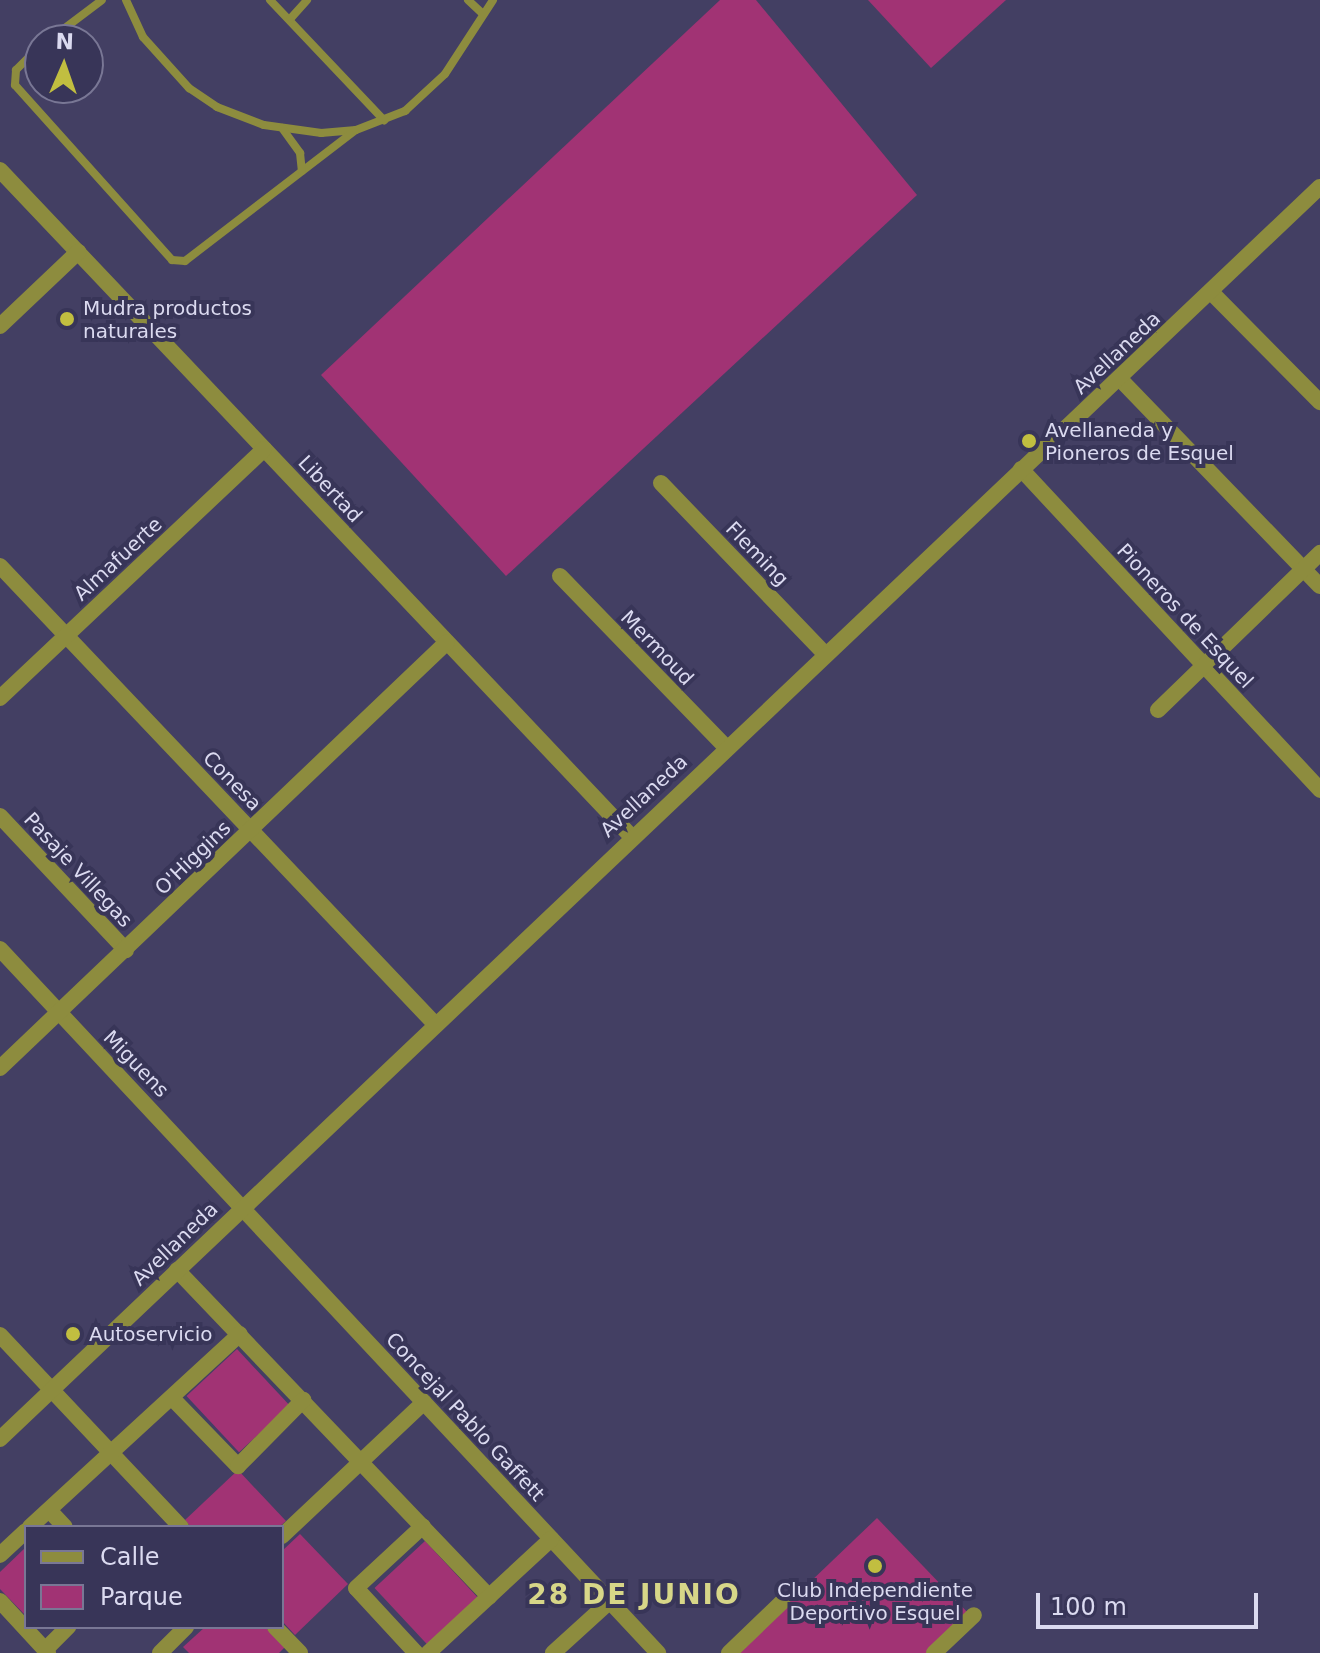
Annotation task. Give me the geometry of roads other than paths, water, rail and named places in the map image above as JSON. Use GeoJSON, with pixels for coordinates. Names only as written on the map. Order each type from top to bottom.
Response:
{"type":"FeatureCollection","features":[{"type":"Feature","properties":{"kind":"street","name":"Libertad"},"geometry":{"type":"LineString","coordinates":[[0,170],[631,836]]}},
{"type":"Feature","properties":{"kind":"street","name":"Avellaneda"},"geometry":{"type":"LineString","coordinates":[[0,1439],[631,836],[1320,187]]}},
{"type":"Feature","properties":{"kind":"street"},"geometry":{"type":"LineString","coordinates":[[0,326],[78,252]]}},
{"type":"Feature","properties":{"kind":"street"},"geometry":{"type":"LineString","coordinates":[[1211,292],[1320,402]]}},
{"type":"Feature","properties":{"kind":"street"},"geometry":{"type":"LineString","coordinates":[[1119,378],[1320,586]]}},
{"type":"Feature","properties":{"kind":"street","name":"Almafuerte"},"geometry":{"type":"LineString","coordinates":[[0,698],[264,449]]}},
{"type":"Feature","properties":{"kind":"street","name":"Pioneros de Esquel"},"geometry":{"type":"LineString","coordinates":[[1021,469],[1320,790]]}},
{"type":"Feature","properties":{"kind":"street","name":"Fleming"},"geometry":{"type":"LineString","coordinates":[[661,483],[825,654]]}},
{"type":"Feature","properties":{"kind":"street"},"geometry":{"type":"LineString","coordinates":[[1158,710],[1202,664],[1320,553]]}},
{"type":"Feature","properties":{"kind":"street","name":"Conesa"},"geometry":{"type":"LineString","coordinates":[[0,566],[435,1024]]}},
{"type":"Feature","properties":{"kind":"street","name":"Mermoud"},"geometry":{"type":"LineString","coordinates":[[560,576],[726,747]]}},
{"type":"Feature","properties":{"kind":"street","name":"O'Higgins"},"geometry":{"type":"LineString","coordinates":[[0,1068],[447,642]]}},
{"type":"Feature","properties":{"kind":"street","name":"Pasaje Villegas"},"geometry":{"type":"LineString","coordinates":[[0,816],[126,950]]}},
{"type":"Feature","properties":{"kind":"street","name":"Miguens"},"geometry":{"type":"LineString","coordinates":[[0,949],[243,1207]]}},
{"type":"Feature","properties":{"kind":"street","name":"Concejal Pablo Gaffett"},"geometry":{"type":"LineString","coordinates":[[243,1207],[658,1653]]}},
{"type":"Feature","properties":{"kind":"street"},"geometry":{"type":"LineString","coordinates":[[177,1270],[362,1460],[489,1597]]}},
{"type":"Feature","properties":{"kind":"street"},"geometry":{"type":"LineString","coordinates":[[32,1525],[240,1334]]}},
{"type":"Feature","properties":{"kind":"street"},"geometry":{"type":"LineString","coordinates":[[0,1335],[179,1525]]}},
{"type":"Feature","properties":{"kind":"street"},"geometry":{"type":"LineString","coordinates":[[172,1398],[238,1466],[303,1400]]}},
{"type":"Feature","properties":{"kind":"street"},"geometry":{"type":"LineString","coordinates":[[284,1534],[424,1402]]}},
{"type":"Feature","properties":{"kind":"street"},"geometry":{"type":"LineString","coordinates":[[49,1510],[63,1525]]}},
{"type":"Feature","properties":{"kind":"street"},"geometry":{"type":"LineString","coordinates":[[416,1653],[356,1588],[423,1526]]}},
{"type":"Feature","properties":{"kind":"street"},"geometry":{"type":"LineString","coordinates":[[0,1555],[24,1533]]}},
{"type":"Feature","properties":{"kind":"street"},"geometry":{"type":"LineString","coordinates":[[428,1653],[551,1539]]}},
{"type":"Feature","properties":{"kind":"street"},"geometry":{"type":"LineString","coordinates":[[0,1601],[24,1628]]}},
{"type":"Feature","properties":{"kind":"street"},"geometry":{"type":"LineString","coordinates":[[553,1653],[609,1602]]}},
{"type":"Feature","properties":{"kind":"street"},"geometry":{"type":"LineString","coordinates":[[729,1653],[782,1602]]}},
{"type":"Feature","properties":{"kind":"street"},"geometry":{"type":"LineString","coordinates":[[934,1653],[974,1615]]}},
{"type":"Feature","properties":{"kind":"street"},"geometry":{"type":"LineString","coordinates":[[25,1629],[46,1652],[66,1629]]}},
{"type":"Feature","properties":{"kind":"street"},"geometry":{"type":"LineString","coordinates":[[160,1653],[184,1629]]}},
{"type":"Feature","properties":{"kind":"street"},"geometry":{"type":"LineString","coordinates":[[277,1629],[300,1653]]}},
{"type":"Feature","properties":{"kind":"lane"},"geometry":{"type":"LineString","coordinates":[[70,24],[102,0]]}},
{"type":"Feature","properties":{"kind":"lane"},"geometry":{"type":"LineString","coordinates":[[126,0],[143,37],[189,88],[217,107],[282,127],[321,133],[356,130],[405,111],[445,74],[493,0]]}},
{"type":"Feature","properties":{"kind":"lane"},"geometry":{"type":"LineString","coordinates":[[270,0],[291,18],[384,120]]}},
{"type":"Feature","properties":{"kind":"lane"},"geometry":{"type":"LineString","coordinates":[[291,18],[307,0]]}},
{"type":"Feature","properties":{"kind":"lane"},"geometry":{"type":"LineString","coordinates":[[468,0],[482,13]]}},
{"type":"Feature","properties":{"kind":"lane"},"geometry":{"type":"LineString","coordinates":[[482,13],[485,0]]}},
{"type":"Feature","properties":{"kind":"lane"},"geometry":{"type":"LineString","coordinates":[[24,62],[16,70],[15,85],[24,95]]}},
{"type":"Feature","properties":{"kind":"lane"},"geometry":{"type":"LineString","coordinates":[[32,104],[172,260],[185,261],[356,130]]}},
{"type":"Feature","properties":{"kind":"lane"},"geometry":{"type":"LineString","coordinates":[[282,127],[300,153],[302,171]]}},
{"type":"Feature","properties":{"kind":"place","name":"Mudra productos naturales"},"geometry":{"type":"Point","coordinates":[67,319]}},
{"type":"Feature","properties":{"kind":"place","name":"Avellaneda y Pioneros de Esquel"},"geometry":{"type":"Point","coordinates":[1029,441]}},
{"type":"Feature","properties":{"kind":"place","name":"Autoservicio"},"geometry":{"type":"Point","coordinates":[73,1334]}},
{"type":"Feature","properties":{"kind":"place","name":"Club Independiente Deportivo Esquel"},"geometry":{"type":"Point","coordinates":[875,1566]}},
{"type":"Feature","properties":{"kind":"district","name":"28 DE JUNIO"},"geometry":{"type":"Point","coordinates":[634,1595]}}]}
